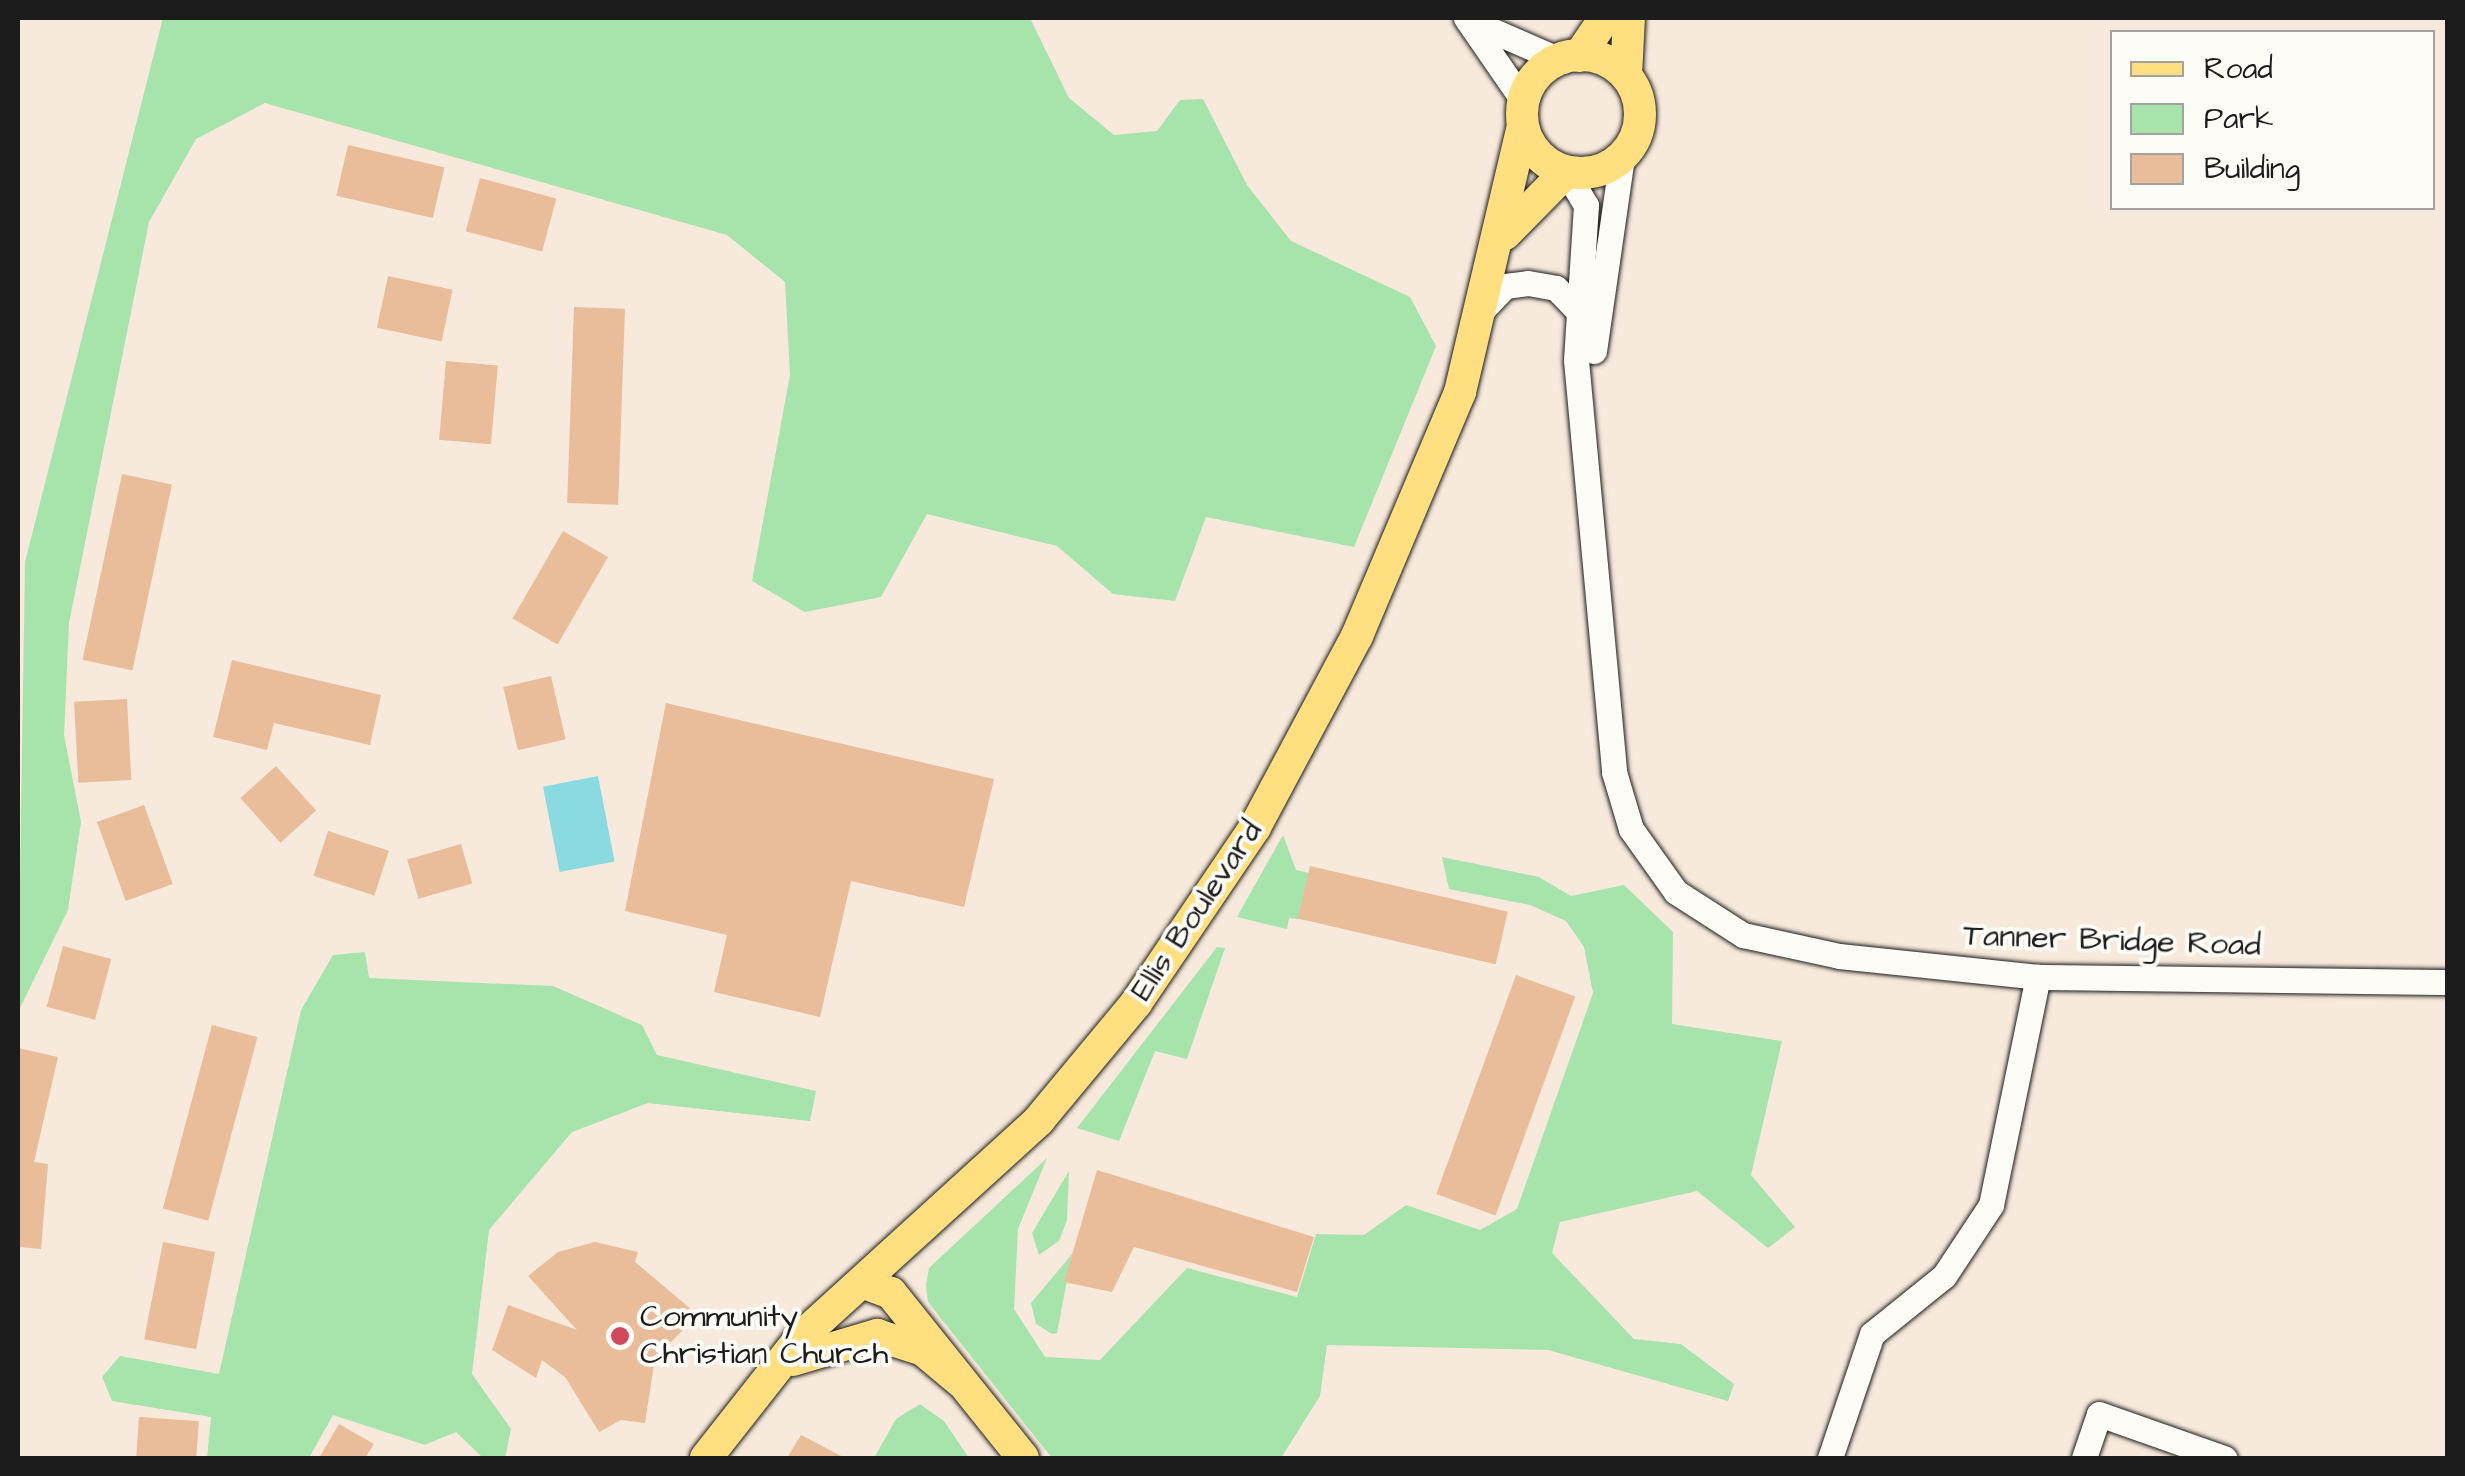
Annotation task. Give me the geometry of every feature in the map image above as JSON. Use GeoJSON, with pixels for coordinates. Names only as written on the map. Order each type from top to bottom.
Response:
{"type":"FeatureCollection","features":[{"type":"Feature","properties":{"kind":"main road"},"geometry":{"type":"LineString","coordinates":[[1570,59],[1605,18]]}},
{"type":"Feature","properties":{"kind":"main road"},"geometry":{"type":"LineString","coordinates":[[1500,241],[1566,172],[1622,156],[1640,124],[1626,74],[1629,18]]}},
{"type":"Feature","properties":{"kind":"main road"},"geometry":{"type":"LineString","coordinates":[[1566,172],[1529,149],[1522,116],[1546,66],[1570,59],[1626,74]]}},
{"type":"Feature","properties":{"kind":"main road","name":"Ellis Boulevard"},"geometry":{"type":"LineString","coordinates":[[706,1458],[746,1397],[862,1282],[1039,1120],[1200,915],[1357,636],[1460,392],[1500,241],[1522,116]]}},
{"type":"Feature","properties":{"kind":"main road"},"geometry":{"type":"LineString","coordinates":[[862,1282],[890,1294],[1023,1458]]}},
{"type":"Feature","properties":{"kind":"main road"},"geometry":{"type":"LineString","coordinates":[[746,1397],[794,1359],[864,1335],[923,1350],[960,1381]]}},
{"type":"Feature","properties":{"kind":"street"},"geometry":{"type":"LineString","coordinates":[[1468,19],[1570,59]]}},
{"type":"Feature","properties":{"kind":"street"},"geometry":{"type":"LineString","coordinates":[[1468,19],[1522,116]]}},
{"type":"Feature","properties":{"kind":"street","name":"Tanner Bridge Road"},"geometry":{"type":"LineString","coordinates":[[1622,156],[1588,425],[1614,772],[1656,872],[1743,934],[1838,956],[2038,977],[2448,982]]}},
{"type":"Feature","properties":{"kind":"street","name":"Tanner Bridge Road"},"geometry":{"type":"LineString","coordinates":[[1566,172],[1586,205],[1578,394],[1588,425]]}},
{"type":"Feature","properties":{"kind":"street"},"geometry":{"type":"LineString","coordinates":[[1484,308],[1505,286],[1528,283],[1556,288],[1579,312]]}},
{"type":"Feature","properties":{"kind":"street"},"geometry":{"type":"LineString","coordinates":[[1830,1458],[1872,1334],[1944,1276],[1991,1205],[2038,977]]}},
{"type":"Feature","properties":{"kind":"street"},"geometry":{"type":"LineString","coordinates":[[2084,1458],[2100,1414],[2224,1458]]}},
{"type":"Feature","properties":{"kind":"green space"},"geometry":{"type":"Polygon","coordinates":[[[163,18],[1030,18],[1069,98],[1114,135],[1157,131],[1180,100],[1203,99],[1247,185],[1291,241],[1410,297],[1436,346],[1354,547],[1206,517],[1175,601],[1113,594],[1057,546],[927,514],[881,597],[805,612],[752,581],[790,375],[785,282],[727,235],[265,103],[196,139],[149,222],[69,623],[64,735],[81,822],[68,910],[18,1012],[25,562],[163,18]]]}},
{"type":"Feature","properties":{"kind":"green space"},"geometry":{"type":"Polygon","coordinates":[[[1283,835],[1296,870],[1309,873],[1298,919],[1289,918],[1287,929],[1237,917],[1283,835]]]}},
{"type":"Feature","properties":{"kind":"green space"},"geometry":{"type":"Polygon","coordinates":[[[1442,857],[1539,877],[1571,896],[1624,885],[1673,932],[1672,1024],[1782,1041],[1751,1175],[1795,1227],[1768,1248],[1697,1191],[1560,1222],[1552,1253],[1634,1339],[1681,1344],[1734,1384],[1728,1401],[1548,1350],[1327,1345],[1320,1396],[1281,1458],[1052,1458],[928,1302],[926,1285],[929,1268],[1047,1158],[1018,1229],[1014,1309],[1045,1357],[1100,1360],[1187,1268],[1297,1297],[1316,1234],[1364,1235],[1406,1205],[1480,1230],[1517,1209],[1593,993],[1584,947],[1566,921],[1530,905],[1449,889],[1442,857]]]}},
{"type":"Feature","properties":{"kind":"green space"},"geometry":{"type":"Polygon","coordinates":[[[1217,947],[1225,948],[1187,1059],[1155,1051],[1119,1141],[1077,1128],[1217,947]]]}},
{"type":"Feature","properties":{"kind":"green space"},"geometry":{"type":"Polygon","coordinates":[[[365,952],[369,978],[553,986],[642,1025],[657,1055],[816,1091],[810,1121],[648,1103],[572,1132],[489,1230],[472,1374],[511,1429],[505,1458],[483,1458],[456,1432],[425,1445],[333,1415],[309,1458],[207,1458],[211,1417],[112,1401],[102,1377],[120,1356],[219,1374],[301,1010],[333,955],[365,952]]]}},
{"type":"Feature","properties":{"kind":"green space"},"geometry":{"type":"Polygon","coordinates":[[[1069,1171],[1067,1220],[1059,1241],[1039,1255],[1032,1233],[1069,1171]]]}},
{"type":"Feature","properties":{"kind":"green space"},"geometry":{"type":"Polygon","coordinates":[[[1072,1254],[1057,1333],[1052,1334],[1036,1324],[1031,1303],[1072,1254]]]}},
{"type":"Feature","properties":{"kind":"green space"},"geometry":{"type":"Polygon","coordinates":[[[920,1404],[944,1421],[969,1458],[874,1458],[896,1419],[920,1404]]]}},
{"type":"Feature","properties":{"kind":"water"},"geometry":{"type":"Polygon","coordinates":[[[598,776],[615,861],[560,872],[543,787],[598,776]]]}},
{"type":"Feature","properties":{"kind":"building"},"geometry":{"type":"Polygon","coordinates":[[[348,145],[444,167],[433,218],[336,196],[348,145]]]}},
{"type":"Feature","properties":{"kind":"building"},"geometry":{"type":"Polygon","coordinates":[[[480,178],[556,198],[542,252],[466,231],[480,178]]]}},
{"type":"Feature","properties":{"kind":"building"},"geometry":{"type":"Polygon","coordinates":[[[388,276],[453,290],[442,342],[377,328],[388,276]]]}},
{"type":"Feature","properties":{"kind":"building"},"geometry":{"type":"Polygon","coordinates":[[[574,307],[625,309],[618,505],[567,503],[574,307]]]}},
{"type":"Feature","properties":{"kind":"building"},"geometry":{"type":"Polygon","coordinates":[[[446,361],[498,366],[491,444],[439,440],[446,361]]]}},
{"type":"Feature","properties":{"kind":"building"},"geometry":{"type":"Polygon","coordinates":[[[122,474],[172,485],[132,670],[82,660],[122,474]]]}},
{"type":"Feature","properties":{"kind":"building"},"geometry":{"type":"Polygon","coordinates":[[[563,531],[608,557],[558,644],[512,618],[563,531]]]}},
{"type":"Feature","properties":{"kind":"building"},"geometry":{"type":"Polygon","coordinates":[[[232,660],[381,695],[370,745],[274,723],[267,750],[213,737],[232,660]]]}},
{"type":"Feature","properties":{"kind":"building"},"geometry":{"type":"Polygon","coordinates":[[[551,676],[566,739],[518,750],[503,687],[551,676]]]}},
{"type":"Feature","properties":{"kind":"building"},"geometry":{"type":"Polygon","coordinates":[[[127,699],[131,780],[78,783],[74,702],[127,699]]]}},
{"type":"Feature","properties":{"kind":"building"},"geometry":{"type":"Polygon","coordinates":[[[666,703],[994,779],[964,907],[851,881],[820,1017],[714,992],[727,935],[625,911],[666,703]]]}},
{"type":"Feature","properties":{"kind":"building"},"geometry":{"type":"Polygon","coordinates":[[[276,766],[316,811],[280,843],[240,798],[276,766]]]}},
{"type":"Feature","properties":{"kind":"building"},"geometry":{"type":"Polygon","coordinates":[[[144,805],[173,884],[126,901],[97,822],[144,805]]]}},
{"type":"Feature","properties":{"kind":"building"},"geometry":{"type":"Polygon","coordinates":[[[328,831],[389,851],[374,895],[313,876],[328,831]]]}},
{"type":"Feature","properties":{"kind":"building"},"geometry":{"type":"Polygon","coordinates":[[[461,844],[472,883],[418,899],[407,859],[461,844]]]}},
{"type":"Feature","properties":{"kind":"building"},"geometry":{"type":"Polygon","coordinates":[[[1310,866],[1508,912],[1496,964],[1298,919],[1310,866]]]}},
{"type":"Feature","properties":{"kind":"building"},"geometry":{"type":"Polygon","coordinates":[[[63,946],[111,959],[95,1020],[47,1007],[63,946]]]}},
{"type":"Feature","properties":{"kind":"building"},"geometry":{"type":"Polygon","coordinates":[[[1516,975],[1575,997],[1496,1215],[1436,1194],[1516,975]]]}},
{"type":"Feature","properties":{"kind":"building"},"geometry":{"type":"Polygon","coordinates":[[[212,1025],[257,1037],[208,1221],[163,1209],[212,1025]]]}},
{"type":"Feature","properties":{"kind":"building"},"geometry":{"type":"Polygon","coordinates":[[[18,1048],[58,1057],[34,1162],[48,1164],[41,1249],[18,1247],[18,1048]]]}},
{"type":"Feature","properties":{"kind":"building"},"geometry":{"type":"Polygon","coordinates":[[[1097,1170],[1314,1237],[1297,1292],[1134,1247],[1112,1292],[1064,1282],[1097,1170]]]}},
{"type":"Feature","properties":{"kind":"building"},"geometry":{"type":"Polygon","coordinates":[[[163,1242],[215,1252],[196,1349],[144,1339],[163,1242]]]}},
{"type":"Feature","properties":{"kind":"building","name":"Community Christian Church"},"geometry":{"type":"Polygon","coordinates":[[[595,1242],[638,1252],[635,1262],[698,1315],[655,1358],[645,1423],[621,1420],[599,1432],[565,1377],[542,1360],[536,1378],[492,1350],[508,1305],[577,1330],[528,1276],[558,1252],[595,1242]]]}},
{"type":"Feature","properties":{"kind":"building"},"geometry":{"type":"Polygon","coordinates":[[[139,1417],[199,1421],[196,1458],[136,1458],[139,1417]]]}},
{"type":"Feature","properties":{"kind":"building"},"geometry":{"type":"Polygon","coordinates":[[[339,1424],[374,1444],[365,1458],[319,1458],[339,1424]]]}},
{"type":"Feature","properties":{"kind":"building"},"geometry":{"type":"Polygon","coordinates":[[[801,1435],[845,1458],[787,1458],[801,1435]]]}},
{"type":"Feature","properties":{"kind":"place","name":"Community Christian Church"},"geometry":{"type":"Point","coordinates":[620,1336]}}]}
